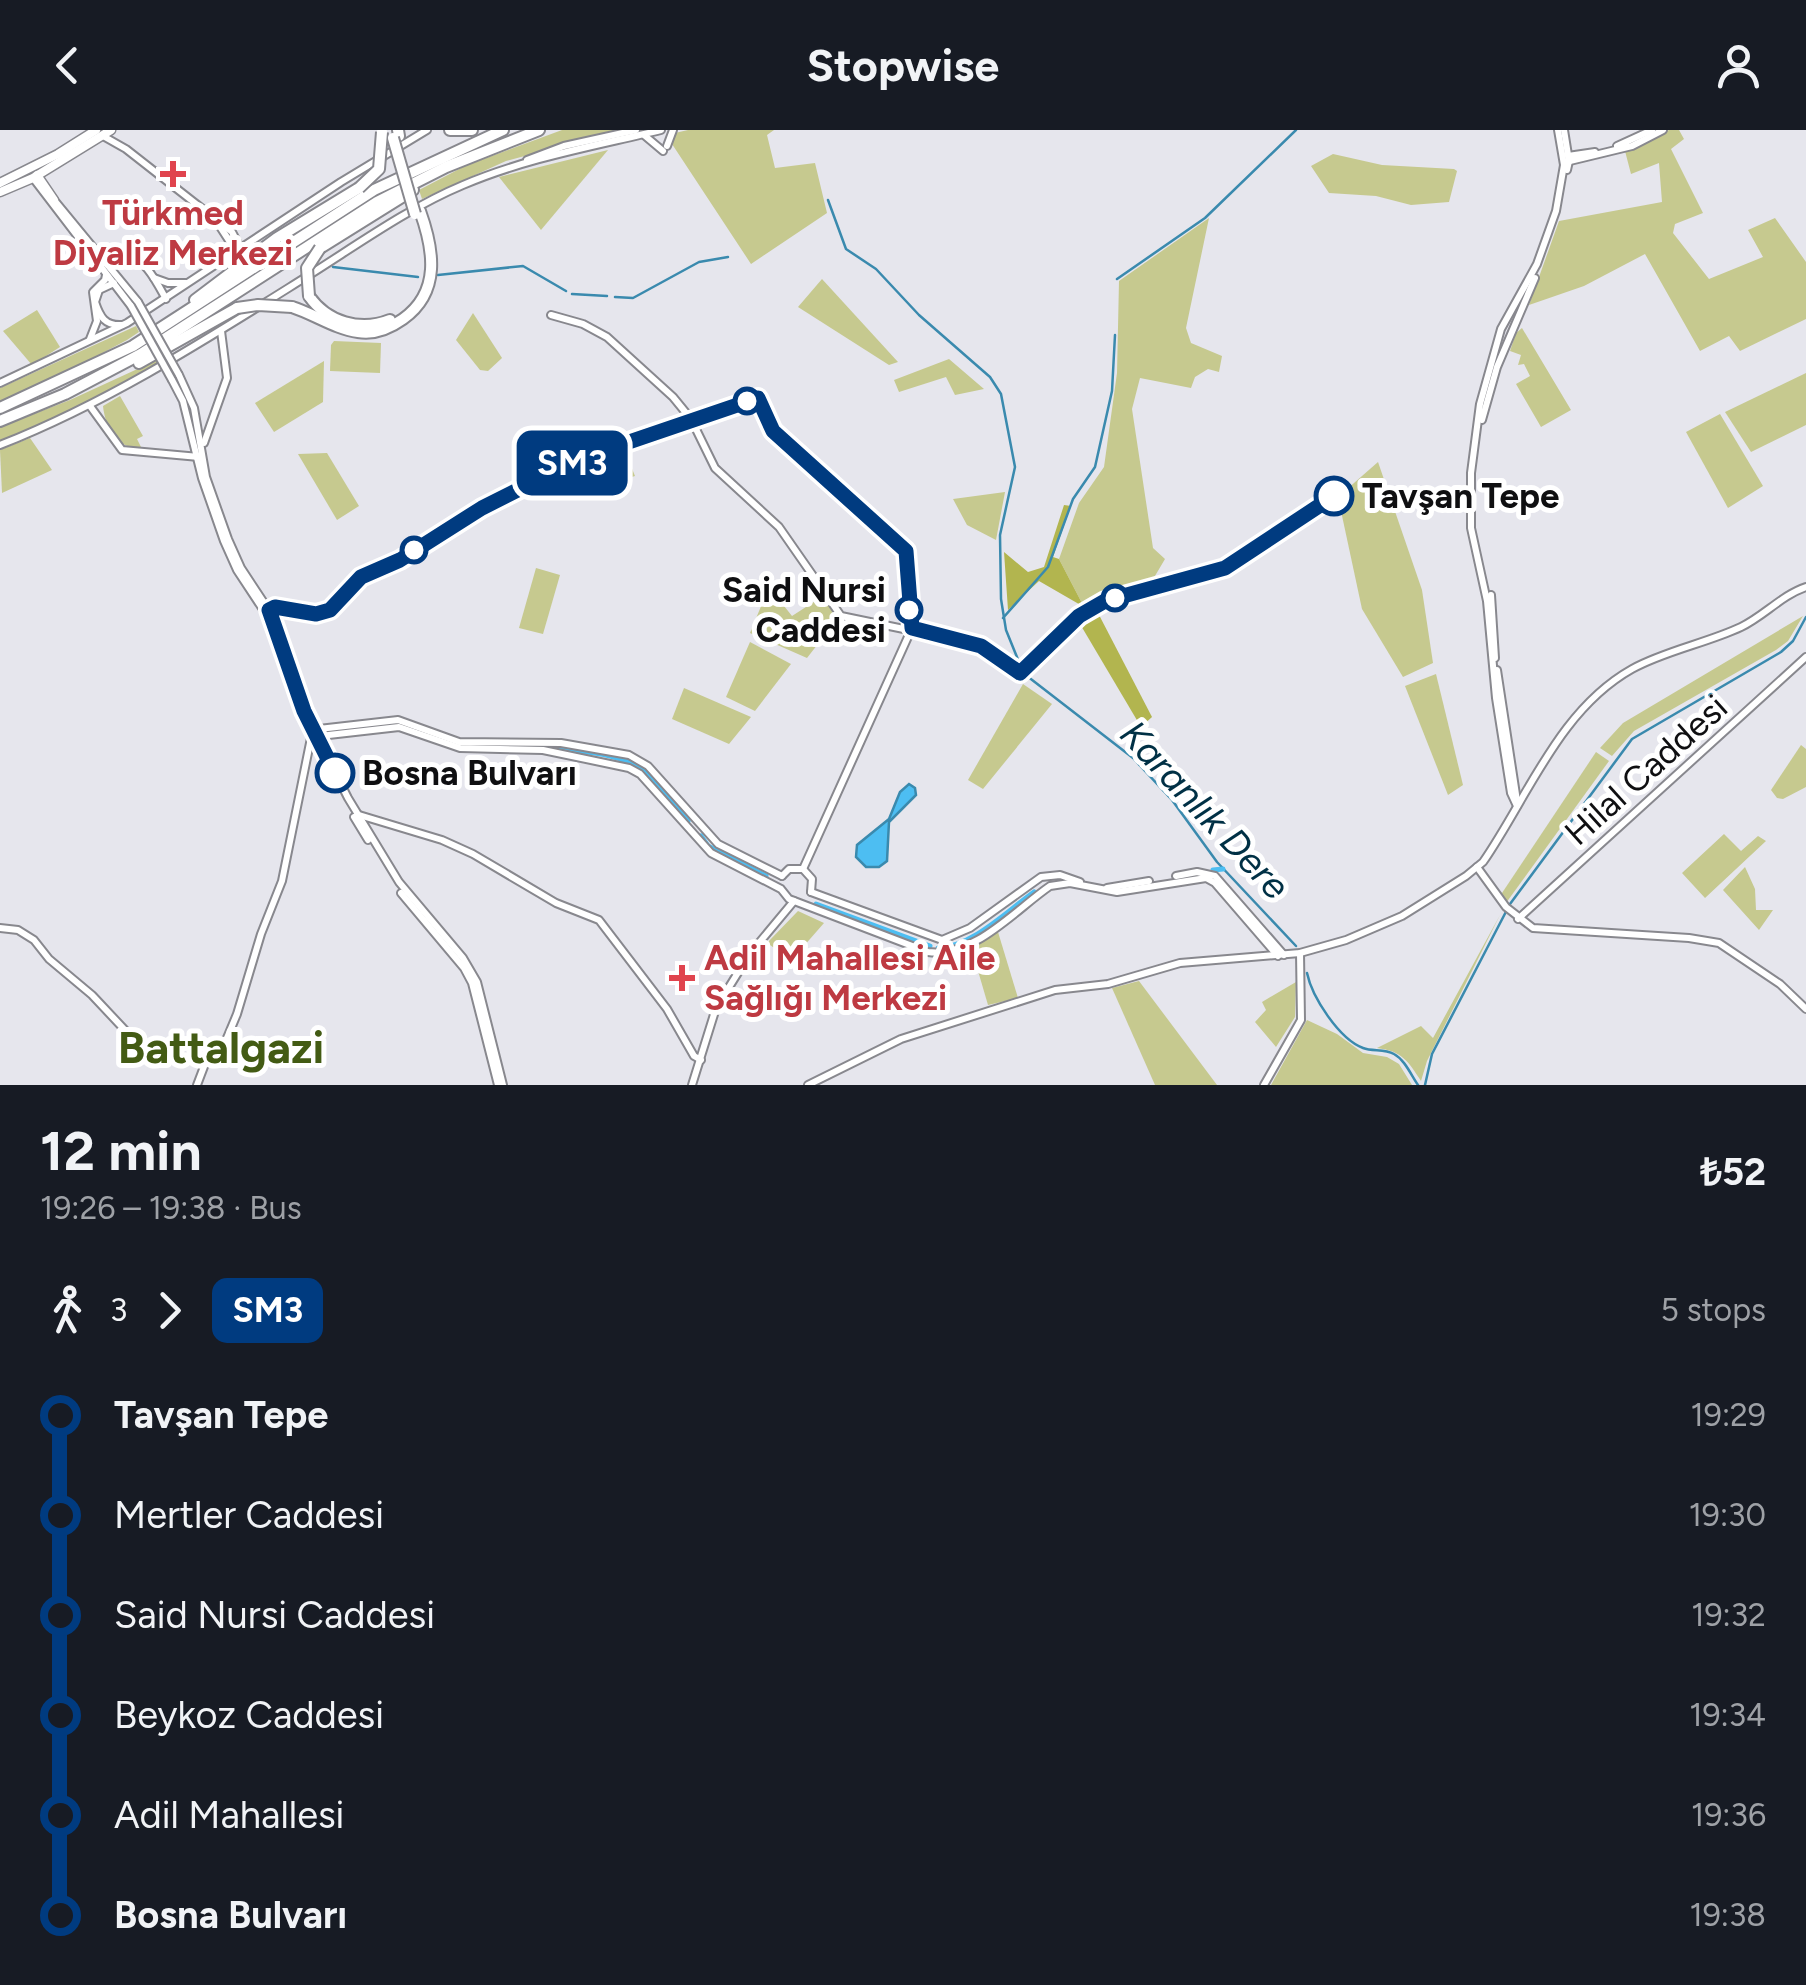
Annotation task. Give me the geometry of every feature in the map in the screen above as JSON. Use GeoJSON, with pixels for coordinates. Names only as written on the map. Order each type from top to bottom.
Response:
{"type":"FeatureCollection","features":[{"type":"Feature","properties":{"kind":"highway"},"geometry":{"type":"LineString","coordinates":[[453,130],[472,130]]}},
{"type":"Feature","properties":{"kind":"highway"},"geometry":{"type":"LineString","coordinates":[[0,408],[134,346],[374,190],[503,130]]}},
{"type":"Feature","properties":{"kind":"highway"},"geometry":{"type":"LineString","coordinates":[[418,213],[425,251],[422,283],[414,298],[394,318],[368,326],[350,324],[320,310],[309,296],[307,268],[320,248],[448,170],[540,130]]}},
{"type":"Feature","properties":{"kind":"highway"},"geometry":{"type":"LineString","coordinates":[[0,421],[65,394],[141,354],[377,202],[446,167],[540,130]]}},
{"type":"Feature","properties":{"kind":"highway"},"geometry":{"type":"LineString","coordinates":[[52,387],[164,321],[277,238],[359,188],[379,170],[391,133]]}},
{"type":"Feature","properties":{"kind":"highway"},"geometry":{"type":"LineString","coordinates":[[0,421],[68,398],[258,305],[292,306],[361,333],[386,329],[400,321],[420,302],[431,276],[431,245],[391,133]]}},
{"type":"Feature","properties":{"kind":"main road"},"geometry":{"type":"LineString","coordinates":[[0,192],[106,132],[116,142]]}},
{"type":"Feature","properties":{"kind":"main road"},"geometry":{"type":"LineString","coordinates":[[45,166],[46,184],[54,200]]}},
{"type":"Feature","properties":{"kind":"main road"},"geometry":{"type":"LineString","coordinates":[[0,183],[33,174]]}},
{"type":"Feature","properties":{"kind":"main road"},"geometry":{"type":"LineString","coordinates":[[33,174],[54,200]]}},
{"type":"Feature","properties":{"kind":"street"},"geometry":{"type":"LineString","coordinates":[[166,299],[181,293],[340,182],[428,130]]}},
{"type":"Feature","properties":{"kind":"street"},"geometry":{"type":"LineString","coordinates":[[0,445],[105,398],[204,342],[237,314],[461,186],[564,146],[661,130]]}},
{"type":"Feature","properties":{"kind":"street"},"geometry":{"type":"LineString","coordinates":[[643,132],[665,149],[673,130]]}},
{"type":"Feature","properties":{"kind":"street"},"geometry":{"type":"LineString","coordinates":[[1567,159],[1618,146],[1652,130]]}},
{"type":"Feature","properties":{"kind":"street"},"geometry":{"type":"LineString","coordinates":[[1567,159],[1632,146],[1662,130]]}},
{"type":"Feature","properties":{"kind":"street"},"geometry":{"type":"LineString","coordinates":[[1500,351],[1501,329],[1524,292],[1548,236],[1562,186],[1567,159],[1561,131]]}},
{"type":"Feature","properties":{"kind":"street"},"geometry":{"type":"LineString","coordinates":[[512,167],[643,132]]}},
{"type":"Feature","properties":{"kind":"street"},"geometry":{"type":"LineString","coordinates":[[116,142],[232,232],[251,236],[267,231]]}},
{"type":"Feature","properties":{"kind":"street"},"geometry":{"type":"LineString","coordinates":[[1517,807],[1475,527],[1478,446],[1484,404],[1500,351],[1542,262],[1567,159]]}},
{"type":"Feature","properties":{"kind":"street"},"geometry":{"type":"LineString","coordinates":[[33,174],[106,273],[134,304]]}},
{"type":"Feature","properties":{"kind":"street"},"geometry":{"type":"LineString","coordinates":[[54,200],[108,263],[176,377],[198,426],[206,476],[228,539],[241,568],[272,615],[312,732],[355,814],[405,891],[478,982],[500,1085]]}},
{"type":"Feature","properties":{"kind":"street"},"geometry":{"type":"LineString","coordinates":[[215,220],[230,242],[219,264]]}},
{"type":"Feature","properties":{"kind":"street"},"geometry":{"type":"LineString","coordinates":[[232,232],[241,250]]}},
{"type":"Feature","properties":{"kind":"street"},"geometry":{"type":"LineString","coordinates":[[0,383],[123,325],[241,250]]}},
{"type":"Feature","properties":{"kind":"street"},"geometry":{"type":"LineString","coordinates":[[108,263],[128,253],[154,278],[166,299]]}},
{"type":"Feature","properties":{"kind":"street"},"geometry":{"type":"LineString","coordinates":[[106,273],[92,296],[106,334]]}},
{"type":"Feature","properties":{"kind":"street"},"geometry":{"type":"LineString","coordinates":[[154,278],[174,284],[196,279]]}},
{"type":"Feature","properties":{"kind":"street"},"geometry":{"type":"LineString","coordinates":[[154,278],[159,292],[154,306]]}},
{"type":"Feature","properties":{"kind":"street"},"geometry":{"type":"LineString","coordinates":[[87,343],[98,318],[96,296],[114,283]]}},
{"type":"Feature","properties":{"kind":"street"},"geometry":{"type":"LineString","coordinates":[[223,347],[237,314]]}},
{"type":"Feature","properties":{"kind":"street"},"geometry":{"type":"LineString","coordinates":[[551,315],[583,324],[606,337],[673,398],[691,420],[715,468],[780,528],[841,616],[912,628],[981,646],[1020,673]]}},
{"type":"Feature","properties":{"kind":"street"},"geometry":{"type":"LineString","coordinates":[[98,318],[123,325]]}},
{"type":"Feature","properties":{"kind":"street"},"geometry":{"type":"LineString","coordinates":[[1501,329],[1512,330]]}},
{"type":"Feature","properties":{"kind":"street"},"geometry":{"type":"LineString","coordinates":[[200,453],[228,378],[219,332]]}},
{"type":"Feature","properties":{"kind":"street"},"geometry":{"type":"LineString","coordinates":[[204,342],[223,347]]}},
{"type":"Feature","properties":{"kind":"street"},"geometry":{"type":"LineString","coordinates":[[176,377],[200,453]]}},
{"type":"Feature","properties":{"kind":"street"},"geometry":{"type":"LineString","coordinates":[[100,421],[105,398]]}},
{"type":"Feature","properties":{"kind":"street"},"geometry":{"type":"LineString","coordinates":[[92,405],[108,434],[126,452],[200,453]]}},
{"type":"Feature","properties":{"kind":"street"},"geometry":{"type":"LineString","coordinates":[[73,415],[88,415],[100,421]]}},
{"type":"Feature","properties":{"kind":"street"},"geometry":{"type":"LineString","coordinates":[[198,426],[205,428],[210,421]]}},
{"type":"Feature","properties":{"kind":"street"},"geometry":{"type":"LineString","coordinates":[[182,454],[195,444]]}},
{"type":"Feature","properties":{"kind":"street"},"geometry":{"type":"LineString","coordinates":[[808,1085],[901,1039],[1054,990],[1108,984],[1180,963],[1300,953],[1385,924],[1435,897],[1477,867],[1501,836],[1567,728],[1605,689],[1633,668],[1764,616],[1796,590],[1806,587]]}},
{"type":"Feature","properties":{"kind":"street"},"geometry":{"type":"LineString","coordinates":[[803,869],[912,628]]}},
{"type":"Feature","properties":{"kind":"street","name":"Hilal Caddesi"},"geometry":{"type":"LineString","coordinates":[[1518,919],[1806,657]]}},
{"type":"Feature","properties":{"kind":"street"},"geometry":{"type":"LineString","coordinates":[[312,732],[395,727],[423,732],[460,748],[548,746],[623,754],[643,761],[718,844],[782,876]]}},
{"type":"Feature","properties":{"kind":"street"},"geometry":{"type":"LineString","coordinates":[[196,1085],[205,1064],[227,1038],[260,934],[282,880],[312,732]]}},
{"type":"Feature","properties":{"kind":"street"},"geometry":{"type":"LineString","coordinates":[[548,746],[635,770],[711,853],[781,889],[794,900],[935,953],[971,944],[1059,883],[1117,892],[1198,877],[1215,882],[1281,955]]}},
{"type":"Feature","properties":{"kind":"street"},"geometry":{"type":"LineString","coordinates":[[355,814],[442,840],[474,854],[556,903],[599,920],[667,1009],[694,1056],[701,1060]]}},
{"type":"Feature","properties":{"kind":"street"},"geometry":{"type":"LineString","coordinates":[[688,829],[701,826]]}},
{"type":"Feature","properties":{"kind":"street"},"geometry":{"type":"LineString","coordinates":[[1477,867],[1508,909],[1533,928],[1719,943],[1776,981],[1806,1009]]}},
{"type":"Feature","properties":{"kind":"street"},"geometry":{"type":"LineString","coordinates":[[692,1085],[716,1008],[749,955],[794,900],[811,892],[812,879],[803,869],[789,869],[782,876],[781,889]]}},
{"type":"Feature","properties":{"kind":"street"},"geometry":{"type":"LineString","coordinates":[[811,892],[933,940],[942,940],[970,928],[1042,877],[1060,875],[1109,888],[1206,872],[1222,883],[1281,955]]}},
{"type":"Feature","properties":{"kind":"street"},"geometry":{"type":"LineString","coordinates":[[0,928],[18,930],[34,940],[138,1044],[205,1064]]}},
{"type":"Feature","properties":{"kind":"street"},"geometry":{"type":"LineString","coordinates":[[933,940],[935,953]]}},
{"type":"Feature","properties":{"kind":"street"},"geometry":{"type":"LineString","coordinates":[[1264,1085],[1302,1020],[1300,953]]}},
{"type":"Feature","properties":{"kind":"green space"},"geometry":{"type":"Polygon","coordinates":[[[562,130],[621,130],[506,161],[422,199],[419,190],[465,166],[562,130]]]}},
{"type":"Feature","properties":{"kind":"green space"},"geometry":{"type":"Polygon","coordinates":[[[774,130],[767,135],[775,168],[815,163],[827,213],[751,264],[672,144],[675,133],[774,130]]]}},
{"type":"Feature","properties":{"kind":"green space"},"geometry":{"type":"Polygon","coordinates":[[[1669,130],[1679,130],[1684,139],[1671,149],[1703,213],[1675,224],[1673,233],[1709,279],[1763,257],[1748,230],[1775,218],[1806,262],[1806,319],[1740,351],[1729,336],[1700,351],[1645,254],[1584,286],[1529,305],[1559,221],[1662,202],[1659,163],[1631,174],[1625,151],[1669,130]]]}},
{"type":"Feature","properties":{"kind":"green space"},"geometry":{"type":"Polygon","coordinates":[[[608,150],[541,230],[499,177],[608,150]]]}},
{"type":"Feature","properties":{"kind":"green space"},"geometry":{"type":"Polygon","coordinates":[[[1333,154],[1382,165],[1454,169],[1457,171],[1449,202],[1411,205],[1376,196],[1329,193],[1311,166],[1333,154]]]}},
{"type":"Feature","properties":{"kind":"green space"},"geometry":{"type":"Polygon","coordinates":[[[1209,218],[1186,328],[1191,343],[1222,356],[1219,372],[1208,369],[1195,377],[1191,388],[1140,378],[1132,409],[1153,548],[1165,559],[1152,581],[1084,607],[1059,559],[1079,503],[1104,467],[1117,373],[1119,281],[1209,218]]]}},
{"type":"Feature","properties":{"kind":"green space"},"geometry":{"type":"Polygon","coordinates":[[[822,279],[898,362],[889,365],[798,307],[822,279]]]}},
{"type":"Feature","properties":{"kind":"green space"},"geometry":{"type":"Polygon","coordinates":[[[37,310],[60,347],[32,365],[3,331],[37,310]]]}},
{"type":"Feature","properties":{"kind":"green space"},"geometry":{"type":"Polygon","coordinates":[[[473,313],[502,358],[488,371],[480,370],[456,340],[473,313]]]}},
{"type":"Feature","properties":{"kind":"green space"},"geometry":{"type":"Polygon","coordinates":[[[136,326],[139,332],[127,340],[38,387],[0,402],[0,388],[136,326]]]}},
{"type":"Feature","properties":{"kind":"green space"},"geometry":{"type":"Polygon","coordinates":[[[1522,328],[1571,410],[1541,427],[1516,384],[1530,376],[1524,364],[1518,365],[1521,355],[1510,351],[1516,333],[1522,328]]]}},
{"type":"Feature","properties":{"kind":"green space"},"geometry":{"type":"Polygon","coordinates":[[[334,341],[381,343],[380,373],[330,371],[334,341]]]}},
{"type":"Feature","properties":{"kind":"green space"},"geometry":{"type":"Polygon","coordinates":[[[949,359],[984,389],[955,395],[946,377],[899,392],[894,380],[949,359]]]}},
{"type":"Feature","properties":{"kind":"green space"},"geometry":{"type":"Polygon","coordinates":[[[157,360],[160,365],[88,405],[0,442],[0,427],[157,360]]]}},
{"type":"Feature","properties":{"kind":"green space"},"geometry":{"type":"Polygon","coordinates":[[[324,361],[323,402],[274,432],[255,403],[324,361]]]}},
{"type":"Feature","properties":{"kind":"green space"},"geometry":{"type":"Polygon","coordinates":[[[1806,373],[1806,425],[1751,452],[1725,412],[1806,373]]]}},
{"type":"Feature","properties":{"kind":"green space"},"geometry":{"type":"Polygon","coordinates":[[[120,396],[143,436],[137,439],[141,447],[119,441],[107,422],[103,406],[120,396]]]}},
{"type":"Feature","properties":{"kind":"green space"},"geometry":{"type":"Polygon","coordinates":[[[1720,414],[1763,486],[1728,508],[1686,432],[1720,414]]]}},
{"type":"Feature","properties":{"kind":"green space"},"geometry":{"type":"Polygon","coordinates":[[[30,438],[52,470],[2,493],[0,450],[30,438]]]}},
{"type":"Feature","properties":{"kind":"green space"},"geometry":{"type":"Polygon","coordinates":[[[624,449],[635,476],[593,489],[579,464],[624,449]]]}},
{"type":"Feature","properties":{"kind":"green space"},"geometry":{"type":"Polygon","coordinates":[[[327,453],[359,506],[337,520],[298,454],[327,453]]]}},
{"type":"Feature","properties":{"kind":"green space"},"geometry":{"type":"Polygon","coordinates":[[[1378,462],[1422,590],[1433,663],[1403,677],[1362,609],[1338,497],[1378,462]]]}},
{"type":"Feature","properties":{"kind":"green space"},"geometry":{"type":"Polygon","coordinates":[[[1005,492],[996,540],[967,525],[953,499],[1005,492]]]}},
{"type":"Feature","properties":{"kind":"green space"},"geometry":{"type":"Polygon","coordinates":[[[536,568],[560,575],[543,634],[519,628],[536,568]]]}},
{"type":"Feature","properties":{"kind":"green space"},"geometry":{"type":"Polygon","coordinates":[[[769,587],[792,616],[823,596],[839,617],[807,658],[750,633],[769,587]]]}},
{"type":"Feature","properties":{"kind":"green space"},"geometry":{"type":"Polygon","coordinates":[[[1803,616],[1788,641],[1776,650],[1634,731],[1612,756],[1600,748],[1623,723],[1803,616]]]}},
{"type":"Feature","properties":{"kind":"green space"},"geometry":{"type":"Polygon","coordinates":[[[750,642],[791,664],[755,711],[726,697],[750,642]]]}},
{"type":"Feature","properties":{"kind":"green space"},"geometry":{"type":"Polygon","coordinates":[[[1436,674],[1463,785],[1448,795],[1405,686],[1436,674]]]}},
{"type":"Feature","properties":{"kind":"green space"},"geometry":{"type":"Polygon","coordinates":[[[1023,684],[1052,704],[983,789],[968,780],[1023,684]]]}},
{"type":"Feature","properties":{"kind":"green space"},"geometry":{"type":"Polygon","coordinates":[[[684,688],[751,717],[729,744],[672,719],[684,688]]]}},
{"type":"Feature","properties":{"kind":"green space"},"geometry":{"type":"Polygon","coordinates":[[[1801,745],[1806,749],[1806,787],[1783,799],[1777,798],[1771,790],[1801,745]]]}},
{"type":"Feature","properties":{"kind":"green space"},"geometry":{"type":"Polygon","coordinates":[[[1596,752],[1609,761],[1506,903],[1500,896],[1596,752]]]}},
{"type":"Feature","properties":{"kind":"green space"},"geometry":{"type":"Polygon","coordinates":[[[1724,834],[1741,851],[1758,836],[1766,841],[1705,898],[1682,873],[1724,834]]]}},
{"type":"Feature","properties":{"kind":"green space"},"geometry":{"type":"Polygon","coordinates":[[[1745,867],[1755,889],[1756,910],[1773,910],[1759,930],[1723,890],[1745,867]]]}},
{"type":"Feature","properties":{"kind":"green space"},"geometry":{"type":"Polygon","coordinates":[[[798,911],[824,923],[796,955],[810,963],[805,969],[767,943],[798,911]]]}},
{"type":"Feature","properties":{"kind":"green space"},"geometry":{"type":"Polygon","coordinates":[[[1500,915],[1427,1061],[1421,1081],[1404,1058],[1377,1048],[1421,1026],[1433,1038],[1500,915]]]}},
{"type":"Feature","properties":{"kind":"green space"},"geometry":{"type":"Polygon","coordinates":[[[998,932],[1018,998],[988,1005],[971,947],[998,932]]]}},
{"type":"Feature","properties":{"kind":"green space"},"geometry":{"type":"Polygon","coordinates":[[[1139,981],[1217,1085],[1155,1085],[1112,988],[1139,981]]]}},
{"type":"Feature","properties":{"kind":"green space"},"geometry":{"type":"Polygon","coordinates":[[[1296,982],[1295,1017],[1276,1047],[1255,1022],[1266,1010],[1262,1002],[1296,982]]]}},
{"type":"Feature","properties":{"kind":"green space"},"geometry":{"type":"Polygon","coordinates":[[[1307,1020],[1337,1034],[1363,1053],[1387,1057],[1399,1064],[1412,1085],[1271,1085],[1307,1020]]]}},
{"type":"Feature","properties":{"kind":"shaded area"},"geometry":{"type":"Polygon","coordinates":[[[1064,505],[1071,506],[1053,557],[1059,559],[1084,607],[1039,581],[1008,610],[1004,552],[1028,572],[1044,567],[1064,505]]]}},
{"type":"Feature","properties":{"kind":"shaded area"},"geometry":{"type":"Polygon","coordinates":[[[1098,613],[1152,717],[1141,727],[1080,624],[1098,613]]]}},
{"type":"Feature","properties":{"kind":"water"},"geometry":{"type":"Polygon","coordinates":[[[909,784],[916,795],[889,822],[887,861],[879,867],[866,867],[856,857],[857,845],[889,819],[900,792],[909,784]]]}},
{"type":"Feature","properties":{"kind":"waterway"},"geometry":{"type":"LineString","coordinates":[[1117,279],[1205,218],[1296,130]]}},
{"type":"Feature","properties":{"kind":"waterway","name":"Karanlık Dere"},"geometry":{"type":"LineString","coordinates":[[828,200],[846,249],[876,269],[919,315],[990,377],[1001,394],[1015,467],[1000,535],[1001,599],[1006,630],[1021,667]]}},
{"type":"Feature","properties":{"kind":"waterway"},"geometry":{"type":"LineString","coordinates":[[615,297],[633,298],[699,262],[728,257]]}},
{"type":"Feature","properties":{"kind":"waterway"},"geometry":{"type":"LineString","coordinates":[[438,275],[523,266],[566,291]]}},
{"type":"Feature","properties":{"kind":"waterway"},"geometry":{"type":"LineString","coordinates":[[333,267],[418,277]]}},
{"type":"Feature","properties":{"kind":"waterway"},"geometry":{"type":"LineString","coordinates":[[572,294],[607,296]]}},
{"type":"Feature","properties":{"kind":"waterway"},"geometry":{"type":"LineString","coordinates":[[1003,618],[1048,567],[1073,499],[1095,467],[1112,391],[1115,335]]}},
{"type":"Feature","properties":{"kind":"waterway"},"geometry":{"type":"LineString","coordinates":[[1425,1085],[1432,1054],[1510,904],[1632,739],[1781,652],[1793,641],[1806,617]]}},
{"type":"Feature","properties":{"kind":"waterway","name":"Karanlık Dere"},"geometry":{"type":"LineString","coordinates":[[1027,676],[1133,758],[1172,800],[1217,862],[1296,946]]}},
{"type":"Feature","properties":{"kind":"waterway"},"geometry":{"type":"LineString","coordinates":[[551,748],[600,754],[636,765],[688,821]]}},
{"type":"Feature","properties":{"kind":"waterway"},"geometry":{"type":"LineString","coordinates":[[701,836],[708,846],[766,876]]}},
{"type":"Feature","properties":{"kind":"waterway"},"geometry":{"type":"LineString","coordinates":[[1213,870],[1223,869]]}},
{"type":"Feature","properties":{"kind":"waterway"},"geometry":{"type":"LineString","coordinates":[[938,948],[976,935],[1034,892]]}},
{"type":"Feature","properties":{"kind":"waterway"},"geometry":{"type":"LineString","coordinates":[[816,904],[930,946]]}},
{"type":"Feature","properties":{"kind":"waterway","name":"Karanlık Dere"},"geometry":{"type":"LineString","coordinates":[[1307,973],[1336,1027],[1363,1048],[1394,1054],[1418,1085]]}},
{"type":"Feature","properties":{"kind":"bus line","name":"SM3"},"geometry":{"type":"LineString","coordinates":[[335,773],[304,711],[269,610],[275,607],[316,614],[330,610],[361,577],[400,560],[482,508],[579,459],[758,398],[773,431],[906,551],[912,628],[981,646],[1020,673],[1079,616],[1105,601],[1225,568],[1334,496]]}},
{"type":"Feature","properties":{"kind":"place","name":"Türkmed Diyaliz Merkezi"},"geometry":{"type":"Point","coordinates":[173,174]}},
{"type":"Feature","properties":{"kind":"place","name":"Tavşan Tepe"},"geometry":{"type":"Point","coordinates":[1334,496]}},
{"type":"Feature","properties":{"kind":"place","name":"Said Nursi Caddesi"},"geometry":{"type":"Point","coordinates":[909,610]}},
{"type":"Feature","properties":{"kind":"place","name":"Bosna Bulvarı"},"geometry":{"type":"Point","coordinates":[335,773]}},
{"type":"Feature","properties":{"kind":"place","name":"Adil Mahallesi Aile Sağlığı Merkezi"},"geometry":{"type":"Point","coordinates":[682,978]}},
{"type":"Feature","properties":{"kind":"district","name":"Battalgazi"},"geometry":{"type":"Point","coordinates":[221,1047]}}]}
